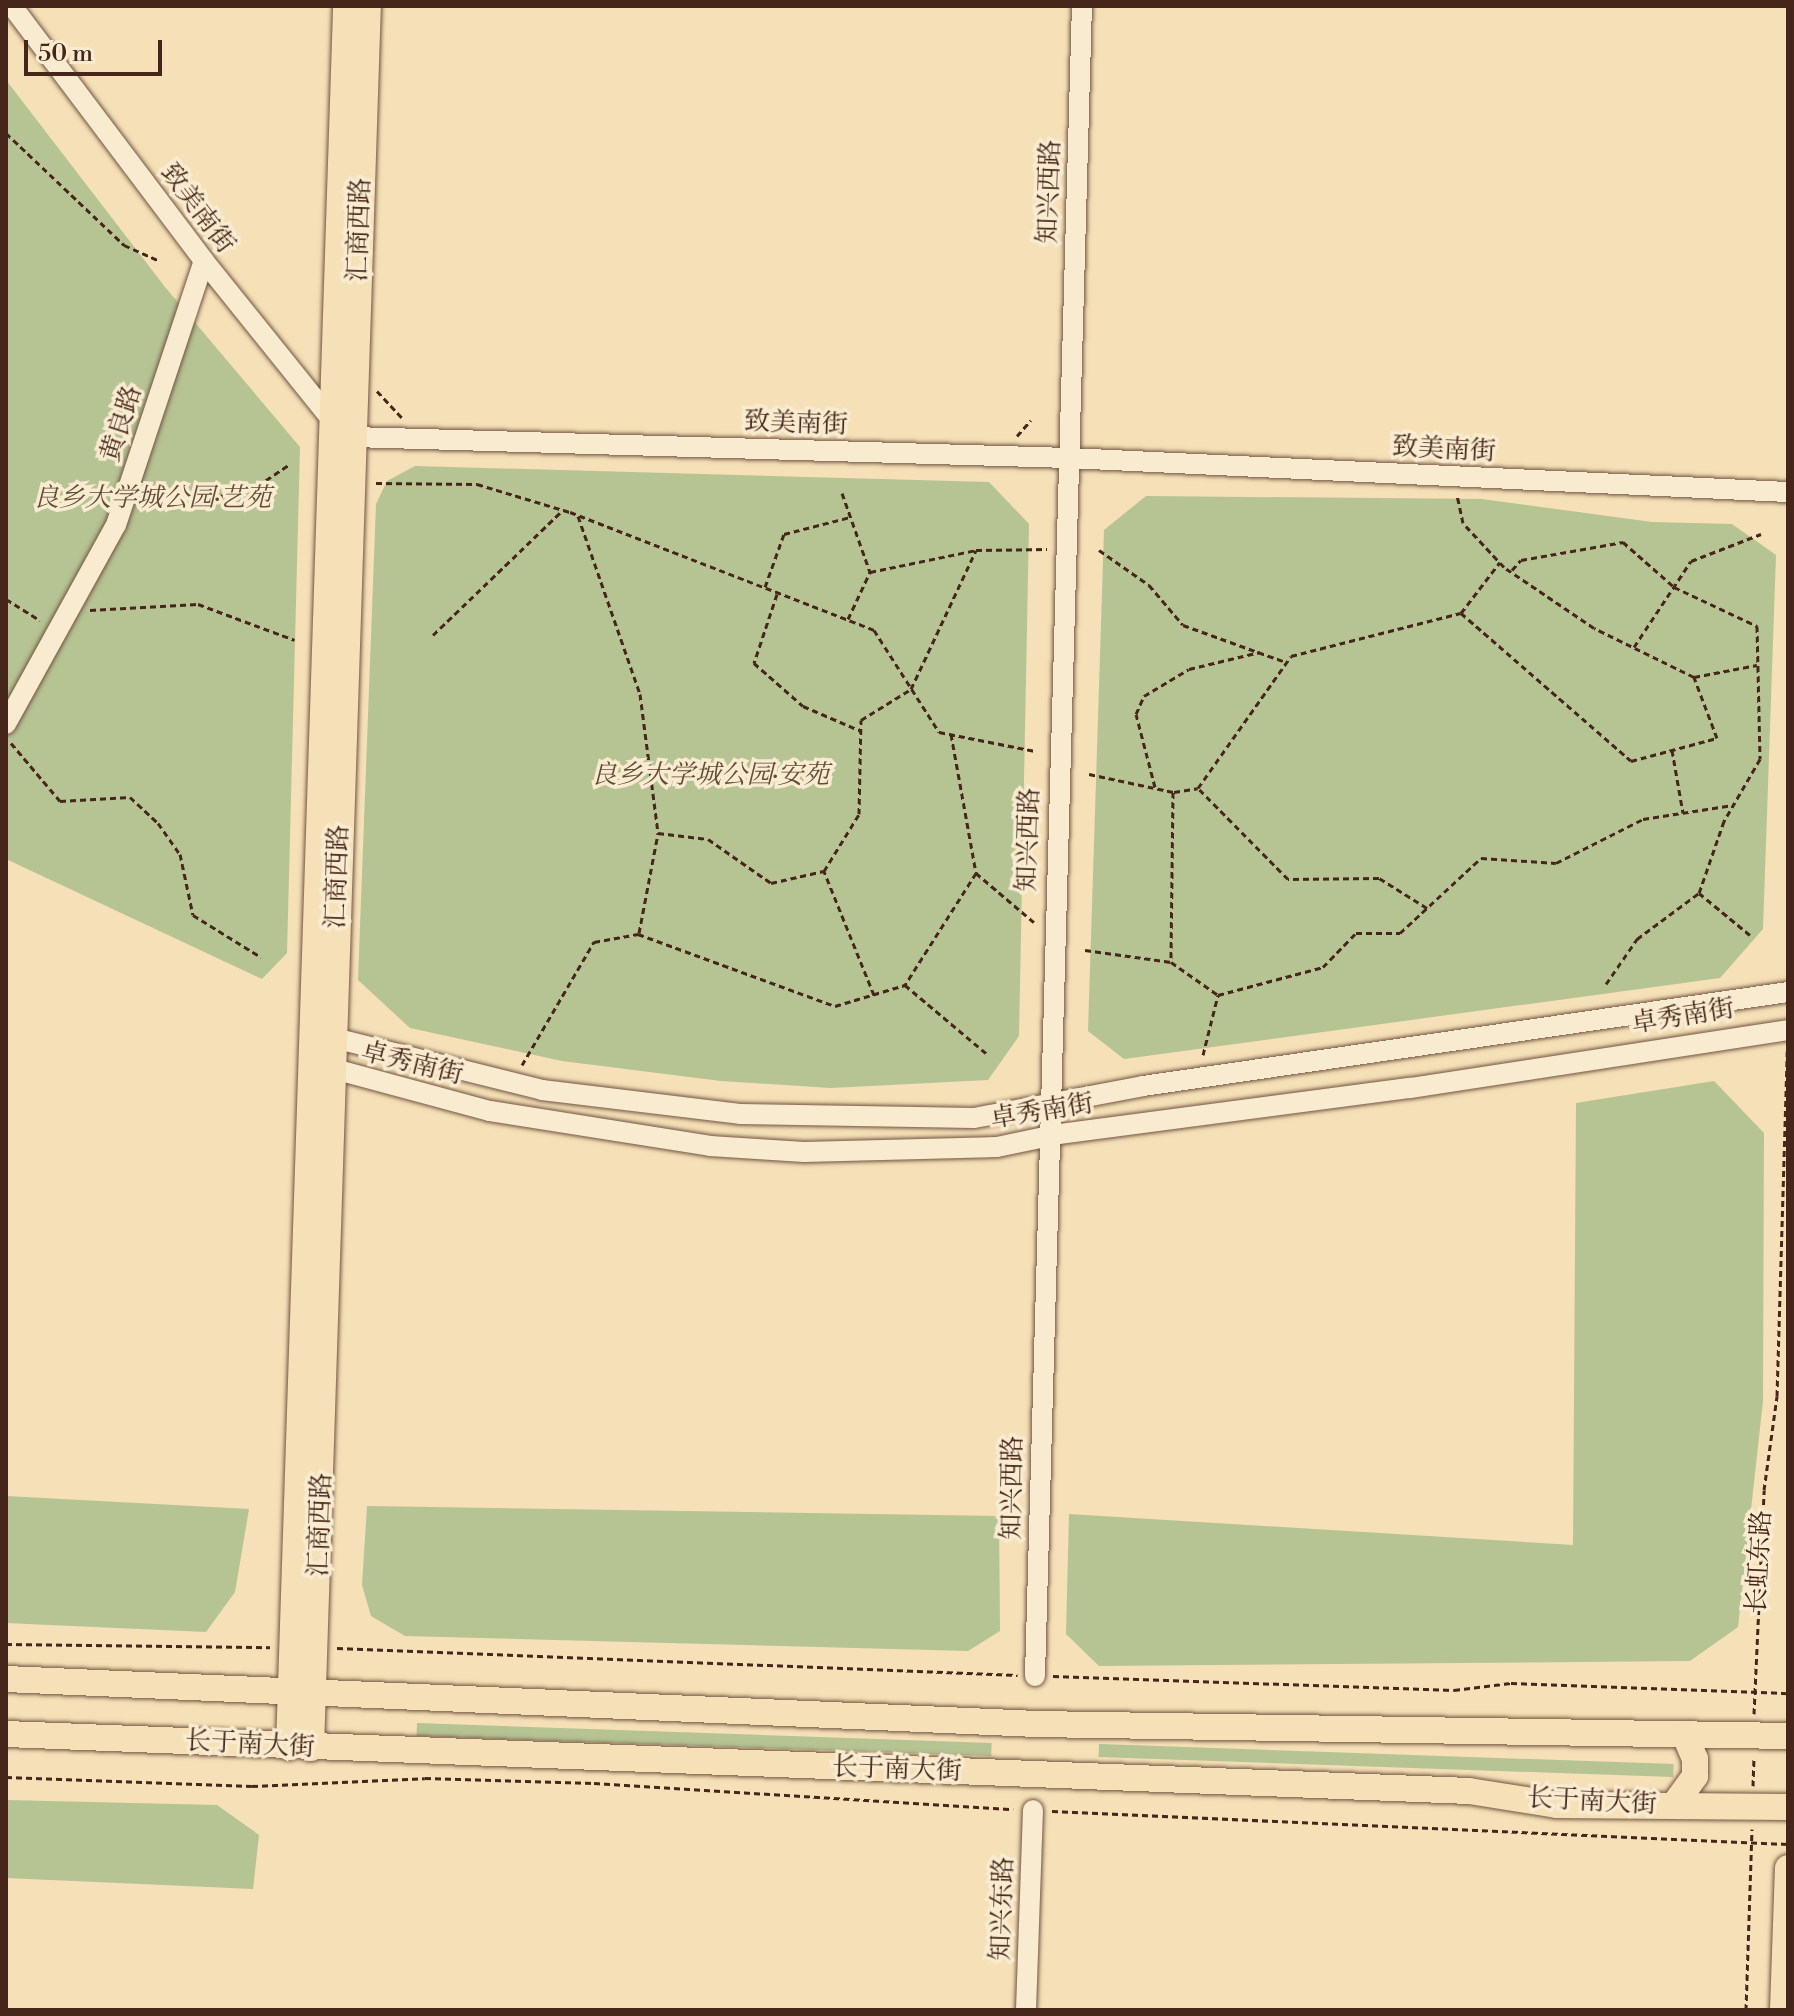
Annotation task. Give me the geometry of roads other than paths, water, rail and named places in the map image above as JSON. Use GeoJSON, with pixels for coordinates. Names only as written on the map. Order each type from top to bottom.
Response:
{"type":"FeatureCollection","features":[{"type":"Feature","properties":{"kind":"main road","name":"汇商西路"},"geometry":{"type":"LineString","coordinates":[[300,1748],[321,1035],[332,420],[346,6]]}},
{"type":"Feature","properties":{"kind":"main road","name":"汇商西路"},"geometry":{"type":"LineString","coordinates":[[321,1035],[353,437],[368,6]]}},
{"type":"Feature","properties":{"kind":"main road","name":"长于南大街"},"geometry":{"type":"LineString","coordinates":[[6,1679],[1035,1724],[1788,1736]]}},
{"type":"Feature","properties":{"kind":"main road","name":"长于南大街"},"geometry":{"type":"LineString","coordinates":[[6,1734],[300,1748],[1469,1791],[1557,1805],[1788,1807]]}},
{"type":"Feature","properties":{"kind":"main road"},"geometry":{"type":"LineString","coordinates":[[1674,1805],[1695,1776],[1695,1759],[1685,1735]]}},
{"type":"Feature","properties":{"kind":"main road"},"geometry":{"type":"LineString","coordinates":[[1783,2010],[1788,1868]]}},
{"type":"Feature","properties":{"kind":"street","name":"致美南街"},"geometry":{"type":"LineString","coordinates":[[12,6],[204,261],[332,420],[353,437],[1069,458],[1788,492]]}},
{"type":"Feature","properties":{"kind":"street","name":"知兴西路"},"geometry":{"type":"LineString","coordinates":[[1035,1676],[1047,1104],[1082,6]]}},
{"type":"Feature","properties":{"kind":"street","name":"黄良路"},"geometry":{"type":"LineString","coordinates":[[6,724],[116,525],[204,261]]}},
{"type":"Feature","properties":{"kind":"street","name":"卓秀南街"},"geometry":{"type":"LineString","coordinates":[[321,1035],[542,1090],[740,1114],[974,1118],[1047,1104],[1788,992]]}},
{"type":"Feature","properties":{"kind":"street","name":"卓秀南街"},"geometry":{"type":"LineString","coordinates":[[320,1065],[490,1111],[710,1146],[804,1152],[968,1148],[1788,1030]]}},
{"type":"Feature","properties":{"kind":"street","name":"知兴东路"},"geometry":{"type":"LineString","coordinates":[[1026,2010],[1033,1810]]}},
{"type":"Feature","properties":{"kind":"park label","name":"良乡大学城公园·艺苑"},"geometry":{"type":"Point","coordinates":[152,499]}},
{"type":"Feature","properties":{"kind":"park label","name":"良乡大学城公园·安苑"},"geometry":{"type":"Point","coordinates":[710,776]}}]}
